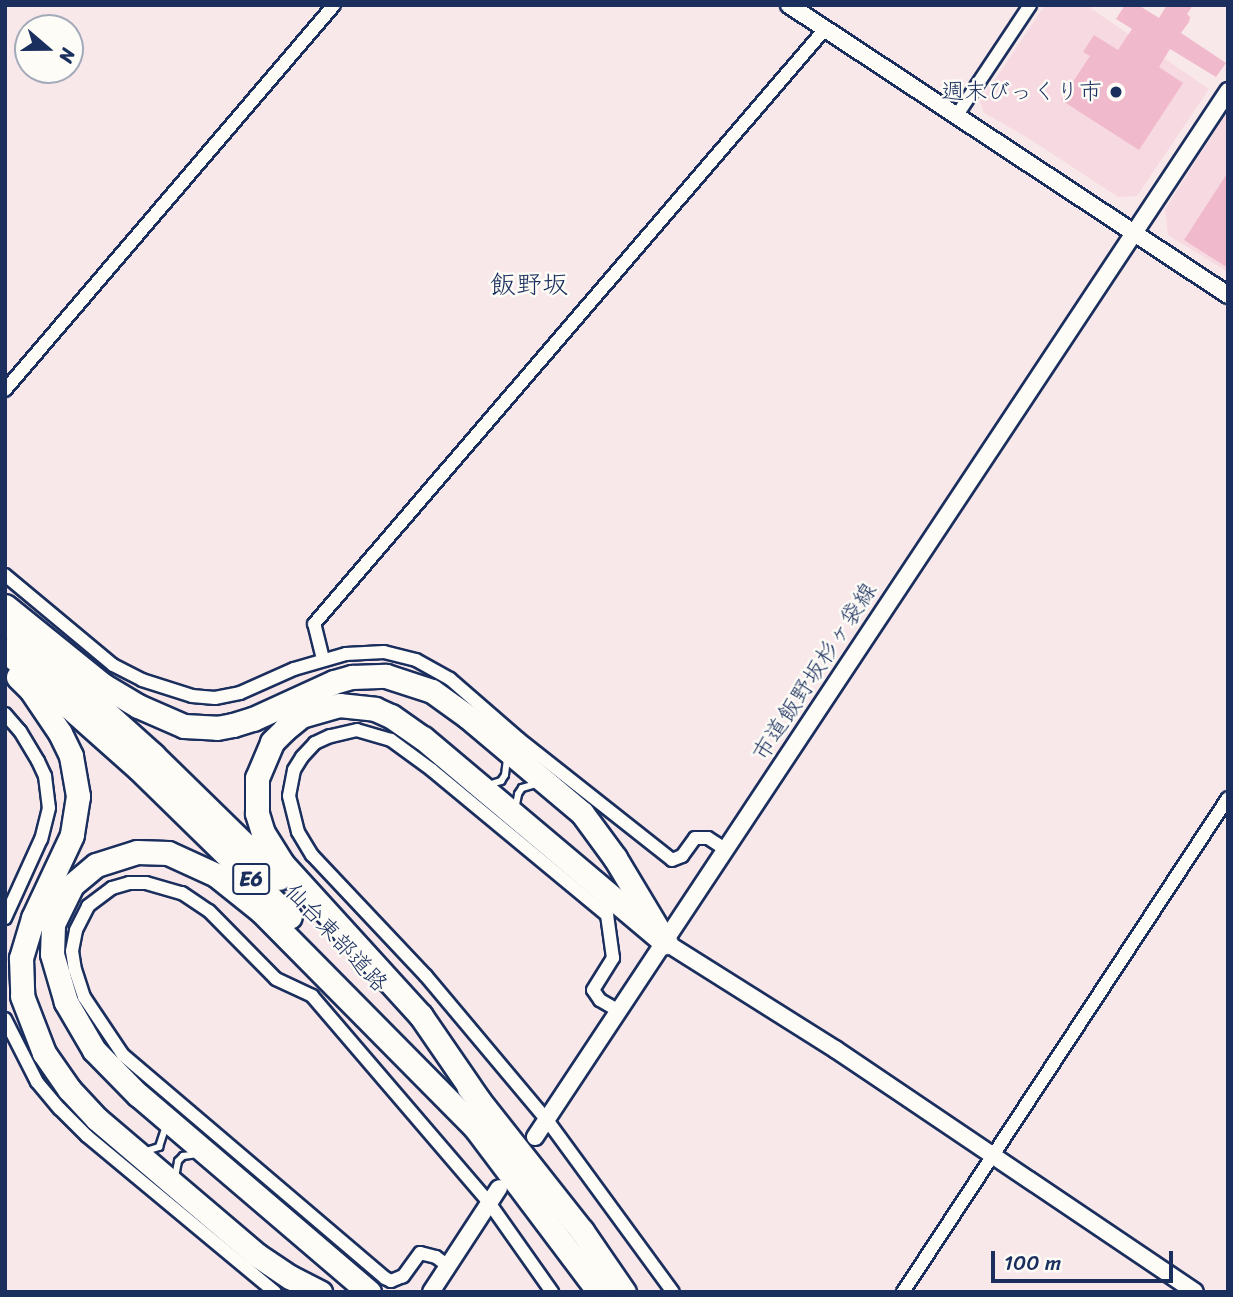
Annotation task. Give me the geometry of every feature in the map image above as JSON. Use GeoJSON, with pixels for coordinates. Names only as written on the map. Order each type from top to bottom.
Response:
{"type":"FeatureCollection","features":[{"type":"Feature","properties":{"kind":"highway"},"geometry":{"type":"LineString","coordinates":[[5,606],[112,691],[154,714],[184,726],[217,728],[233,725],[253,719],[334,682],[386,676],[415,683],[440,696],[570,802],[592,826],[665,942]]}},
{"type":"Feature","properties":{"kind":"highway","name":"仙台東部道路"},"geometry":{"type":"LineString","coordinates":[[5,622],[173,774],[281,879],[405,1013],[478,1099],[582,1231],[624,1292]]}},
{"type":"Feature","properties":{"kind":"highway","name":"仙台東部道路"},"geometry":{"type":"LineString","coordinates":[[5,650],[139,769],[276,903],[333,963],[477,1129],[599,1292]]}},
{"type":"Feature","properties":{"kind":"highway"},"geometry":{"type":"LineString","coordinates":[[5,665],[31,690],[60,733],[71,756],[78,796],[77,817],[64,856],[25,940],[20,977],[24,1004],[34,1032],[56,1071],[82,1104],[274,1268],[320,1292]]}},
{"type":"Feature","properties":{"kind":"highway"},"geometry":{"type":"LineString","coordinates":[[478,1099],[421,1016],[282,863],[263,832],[256,796],[263,759],[272,742],[301,716],[339,705],[375,709],[391,716],[423,737],[665,942]]}},
{"type":"Feature","properties":{"kind":"highway"},"geometry":{"type":"LineString","coordinates":[[369,1292],[104,1064],[84,1036],[59,985],[52,954],[53,924],[72,885],[96,865],[137,852],[168,853],[183,858],[231,886],[307,956],[477,1129]]}},
{"type":"Feature","properties":{"kind":"street"},"geometry":{"type":"LineString","coordinates":[[5,390],[334,5]]}},
{"type":"Feature","properties":{"kind":"street"},"geometry":{"type":"LineString","coordinates":[[789,5],[1228,295]]}},
{"type":"Feature","properties":{"kind":"street"},"geometry":{"type":"LineString","coordinates":[[957,115],[1030,5]]}},
{"type":"Feature","properties":{"kind":"street"},"geometry":{"type":"LineString","coordinates":[[323,659],[314,624],[825,29]]}},
{"type":"Feature","properties":{"kind":"street","name":"市道飯野坂杉ヶ袋線"},"geometry":{"type":"LineString","coordinates":[[536,1137],[1132,231],[1228,91]]}},
{"type":"Feature","properties":{"kind":"street"},"geometry":{"type":"LineString","coordinates":[[5,575],[99,655],[142,680],[168,690],[204,698],[228,696],[323,659],[346,654],[384,652],[424,664],[450,679],[519,738],[672,860],[682,856],[695,838],[708,838],[724,849]]}},
{"type":"Feature","properties":{"kind":"street"},"geometry":{"type":"LineString","coordinates":[[5,714],[20,731],[38,761],[45,776],[50,808],[41,839],[5,918]]}},
{"type":"Feature","properties":{"kind":"street"},"geometry":{"type":"LineString","coordinates":[[620,1011],[600,1000],[593,990],[613,958],[607,915],[432,770],[391,740],[357,730],[330,736],[315,744],[302,757],[294,770],[289,796],[298,832],[312,855],[426,976],[547,1119],[673,1292]]}},
{"type":"Feature","properties":{"kind":"street"},"geometry":{"type":"LineString","coordinates":[[903,1292],[1228,798]]}},
{"type":"Feature","properties":{"kind":"street"},"geometry":{"type":"LineString","coordinates":[[448,1266],[436,1257],[420,1253],[403,1276],[391,1281],[385,1278],[123,1055],[83,997],[75,970],[72,951],[76,930],[88,906],[112,888],[128,883],[146,883],[182,893],[209,911],[276,979],[312,996],[489,1204],[552,1292]]}},
{"type":"Feature","properties":{"kind":"street"},"geometry":{"type":"LineString","coordinates":[[665,942],[993,1155],[1195,1292]]}},
{"type":"Feature","properties":{"kind":"street"},"geometry":{"type":"LineString","coordinates":[[5,1019],[37,1082],[60,1110],[275,1292]]}},
{"type":"Feature","properties":{"kind":"street"},"geometry":{"type":"LineString","coordinates":[[431,1292],[499,1188]]}},
{"type":"Feature","properties":{"kind":"lane"},"geometry":{"type":"LineString","coordinates":[[476,783],[486,785],[500,781],[507,768],[505,750]]}},
{"type":"Feature","properties":{"kind":"lane"},"geometry":{"type":"LineString","coordinates":[[514,815],[518,794],[523,788],[530,784],[547,785]]}},
{"type":"Feature","properties":{"kind":"lane"},"geometry":{"type":"LineString","coordinates":[[129,1146],[148,1152],[159,1147],[165,1134],[163,1117]]}},
{"type":"Feature","properties":{"kind":"lane"},"geometry":{"type":"LineString","coordinates":[[176,1185],[176,1169],[183,1156],[190,1154],[211,1158]]}},
{"type":"Feature","properties":{"kind":"shaded area"},"geometry":{"type":"Polygon","coordinates":[[[1045,5],[1086,5],[1209,89],[1137,196],[1118,197],[1028,138],[984,113],[980,102],[1045,5]]]}},
{"type":"Feature","properties":{"kind":"shaded area"},"geometry":{"type":"Polygon","coordinates":[[[1228,111],[1228,272],[1168,235],[1165,209],[1228,111]]]}},
{"type":"Feature","properties":{"kind":"building"},"geometry":{"type":"Polygon","coordinates":[[[1125,5],[1138,5],[1159,18],[1167,5],[1193,5],[1187,14],[1190,17],[1189,22],[1181,33],[1226,63],[1216,77],[1170,49],[1159,67],[1183,83],[1139,150],[1061,100],[1090,56],[1083,52],[1094,35],[1118,50],[1132,29],[1116,19],[1125,5]]]}},
{"type":"Feature","properties":{"kind":"building"},"geometry":{"type":"Polygon","coordinates":[[[1228,172],[1228,268],[1184,240],[1228,172]]]}},
{"type":"Feature","properties":{"kind":"place","name":"週末びっくり市"},"geometry":{"type":"Point","coordinates":[1116,92]}},
{"type":"Feature","properties":{"kind":"district","name":"飯野坂"},"geometry":{"type":"Point","coordinates":[529,285]}}]}
